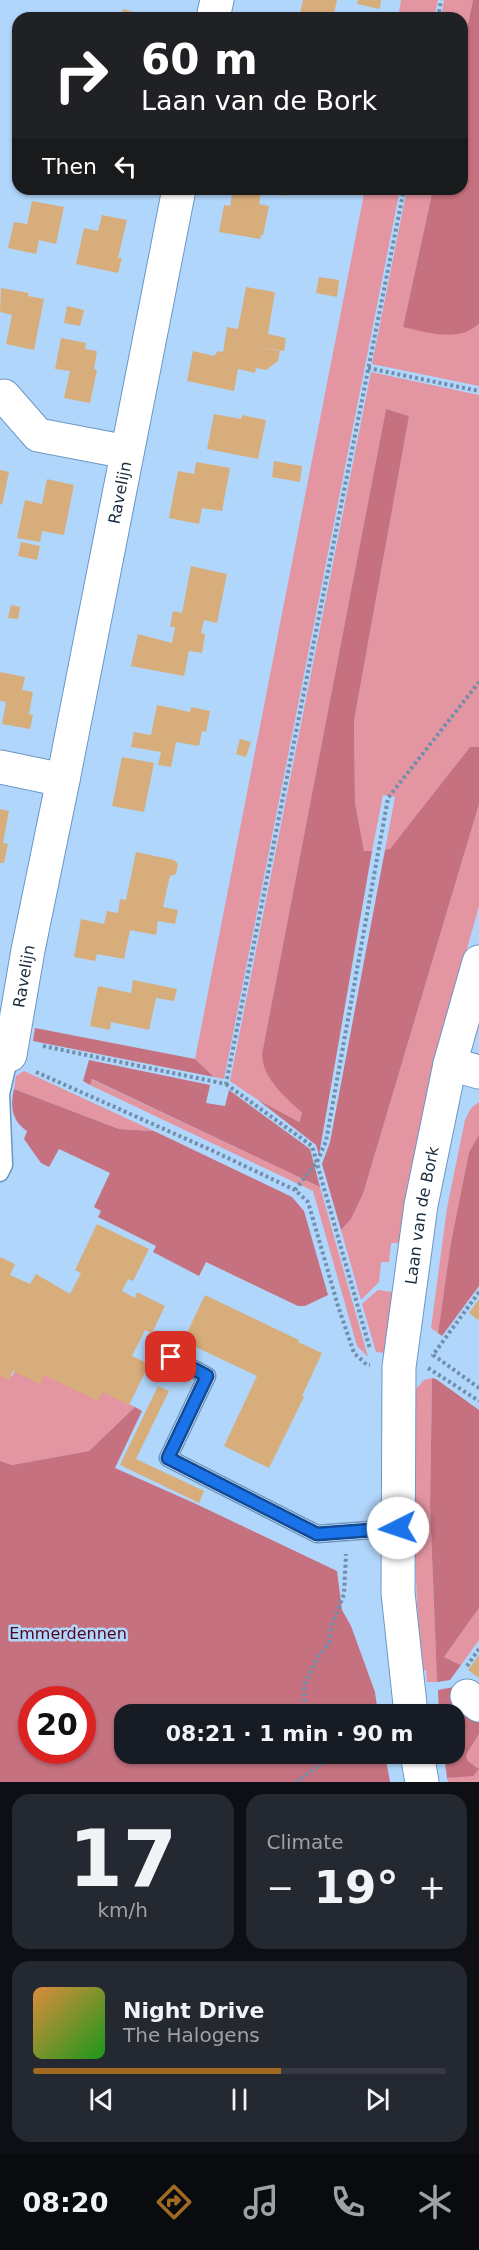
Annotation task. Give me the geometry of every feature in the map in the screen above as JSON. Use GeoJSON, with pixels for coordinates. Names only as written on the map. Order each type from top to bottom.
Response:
{"type":"FeatureCollection","features":[{"type":"Feature","properties":{"kind":"street","name":"Ravelijn"},"geometry":{"type":"LineString","coordinates":[[11,1047],[28,950],[178,195]]}},
{"type":"Feature","properties":{"kind":"street","name":"Ravelijn"},"geometry":{"type":"LineString","coordinates":[[4,396],[38,435],[127,452]]}},
{"type":"Feature","properties":{"kind":"street"},"geometry":{"type":"LineString","coordinates":[[0,767],[63,780]]}},
{"type":"Feature","properties":{"kind":"street","name":"Laan van de Bork"},"geometry":{"type":"LineString","coordinates":[[410,1704],[398,1593],[400,1362],[421,1204],[465,1068],[479,962]]}},
{"type":"Feature","properties":{"kind":"street"},"geometry":{"type":"LineString","coordinates":[[419,1764],[422,1782]]}},
{"type":"Feature","properties":{"kind":"lane","name":"Ravelijn"},"geometry":{"type":"LineString","coordinates":[[0,1173],[4,1165],[1,1094],[11,1047]]}},
{"type":"Feature","properties":{"kind":"lane"},"geometry":{"type":"LineString","coordinates":[[171,1357],[207,1376],[168,1458],[317,1534],[398,1528]]}},
{"type":"Feature","properties":{"kind":"path"},"geometry":{"type":"LineString","coordinates":[[226,1084],[403,195]]}},
{"type":"Feature","properties":{"kind":"path"},"geometry":{"type":"LineString","coordinates":[[368,368],[479,391]]}},
{"type":"Feature","properties":{"kind":"path"},"geometry":{"type":"LineString","coordinates":[[295,1190],[317,1162],[326,1141],[388,798],[479,682]]}},
{"type":"Feature","properties":{"kind":"path"},"geometry":{"type":"LineString","coordinates":[[11,1047],[226,1084],[312,1146],[372,1354],[431,1368],[479,1401]]}},
{"type":"Feature","properties":{"kind":"path"},"geometry":{"type":"LineString","coordinates":[[11,1047],[24,1066],[295,1190],[308,1202],[354,1353],[367,1365],[400,1362],[426,1350],[479,1388]]}},
{"type":"Feature","properties":{"kind":"path"},"geometry":{"type":"LineString","coordinates":[[433,1355],[479,1292]]}},
{"type":"Feature","properties":{"kind":"path"},"geometry":{"type":"LineString","coordinates":[[305,1704],[304,1685],[318,1657],[329,1643],[331,1627],[344,1594],[347,1549],[355,1531]]}},
{"type":"Feature","properties":{"kind":"path"},"geometry":{"type":"LineString","coordinates":[[296,1782],[321,1764]]}},
{"type":"Feature","properties":{"kind":"shaded area"},"geometry":{"type":"Polygon","coordinates":[[[401,0],[438,0],[435,12],[399,12],[401,0]]]}},
{"type":"Feature","properties":{"kind":"shaded area"},"geometry":{"type":"Polygon","coordinates":[[[444,0],[473,0],[468,24],[468,12],[442,12],[444,0]]]}},
{"type":"Feature","properties":{"kind":"shaded area"},"geometry":{"type":"Polygon","coordinates":[[[364,195],[399,195],[224,1079],[214,1077],[195,1059],[364,195]]]}},
{"type":"Feature","properties":{"kind":"shaded area"},"geometry":{"type":"Polygon","coordinates":[[[406,195],[432,195],[403,327],[476,327],[479,324],[479,386],[372,364],[406,195]]]}},
{"type":"Feature","properties":{"kind":"shaded area"},"geometry":{"type":"Polygon","coordinates":[[[371,372],[479,395],[479,747],[470,747],[390,850],[385,850],[395,797],[383,795],[372,851],[364,852],[355,803],[354,721],[409,416],[386,409],[262,1054],[273,1083],[302,1113],[298,1123],[230,1081],[371,372]]]}},
{"type":"Feature","properties":{"kind":"shaded area"},"geometry":{"type":"Polygon","coordinates":[[[479,804],[479,906],[463,963],[400,1243],[391,1243],[389,1262],[381,1262],[379,1282],[361,1300],[341,1230],[351,1219],[363,1194],[479,804]]]}},
{"type":"Feature","properties":{"kind":"shaded area"},"geometry":{"type":"Polygon","coordinates":[[[24,1071],[154,1131],[119,1129],[14,1089],[16,1076],[24,1071]]]}},
{"type":"Feature","properties":{"kind":"shaded area"},"geometry":{"type":"Polygon","coordinates":[[[91,1079],[320,1187],[368,1357],[357,1346],[313,1191],[90,1085],[91,1079]]]}},
{"type":"Feature","properties":{"kind":"shaded area"},"geometry":{"type":"Polygon","coordinates":[[[479,1102],[479,1135],[469,1152],[451,1242],[438,1333],[431,1328],[447,1208],[465,1120],[471,1108],[479,1102]]]}},
{"type":"Feature","properties":{"kind":"shaded area"},"geometry":{"type":"Polygon","coordinates":[[[378,1290],[393,1292],[387,1353],[376,1352],[362,1304],[378,1290]]]}},
{"type":"Feature","properties":{"kind":"shaded area"},"geometry":{"type":"Polygon","coordinates":[[[47,1362],[135,1407],[89,1451],[12,1465],[0,1461],[0,1370],[12,1376],[16,1369],[47,1362]]]}},
{"type":"Feature","properties":{"kind":"shaded area"},"geometry":{"type":"Polygon","coordinates":[[[432,1378],[430,1505],[437,1682],[427,1682],[426,1670],[423,1670],[417,1604],[413,1497],[416,1389],[424,1380],[432,1378]]]}},
{"type":"Feature","properties":{"kind":"shaded area"},"geometry":{"type":"Polygon","coordinates":[[[479,1608],[479,1640],[461,1665],[444,1657],[479,1608]]]}},
{"type":"Feature","properties":{"kind":"shaded area"},"geometry":{"type":"Polygon","coordinates":[[[479,1734],[479,1782],[448,1782],[447,1778],[478,1768],[468,1761],[466,1755],[479,1734]]]}},
{"type":"Feature","properties":{"kind":"green space"},"geometry":{"type":"Polygon","coordinates":[[[473,0],[479,0],[479,324],[470,330],[452,335],[403,327],[432,195],[468,195],[468,24],[473,0]]]}},
{"type":"Feature","properties":{"kind":"green space"},"geometry":{"type":"Polygon","coordinates":[[[386,409],[409,416],[354,721],[355,803],[364,851],[372,851],[319,1155],[316,1145],[258,1100],[299,1122],[302,1113],[271,1080],[266,1072],[262,1054],[386,409]]]}},
{"type":"Feature","properties":{"kind":"green space"},"geometry":{"type":"Polygon","coordinates":[[[470,747],[479,747],[479,804],[363,1194],[351,1219],[341,1230],[322,1164],[330,1142],[385,850],[390,849],[470,747]]]}},
{"type":"Feature","properties":{"kind":"green space"},"geometry":{"type":"Polygon","coordinates":[[[35,1028],[195,1059],[214,1077],[33,1041],[35,1028]]]}},
{"type":"Feature","properties":{"kind":"green space"},"geometry":{"type":"Polygon","coordinates":[[[89,1060],[210,1085],[206,1103],[225,1106],[229,1090],[310,1149],[320,1187],[92,1079],[90,1085],[83,1081],[89,1060]]]}},
{"type":"Feature","properties":{"kind":"green space"},"geometry":{"type":"Polygon","coordinates":[[[14,1089],[119,1129],[154,1131],[292,1197],[304,1211],[328,1295],[305,1306],[298,1306],[206,1262],[199,1276],[153,1252],[156,1246],[98,1217],[101,1211],[94,1207],[110,1173],[59,1149],[49,1167],[41,1163],[24,1139],[27,1131],[18,1123],[13,1113],[14,1089]]]}},
{"type":"Feature","properties":{"kind":"green space"},"geometry":{"type":"Polygon","coordinates":[[[479,1135],[479,1286],[442,1336],[438,1333],[451,1242],[469,1152],[479,1135]]]}},
{"type":"Feature","properties":{"kind":"green space"},"geometry":{"type":"Polygon","coordinates":[[[432,1378],[479,1410],[479,1608],[444,1657],[461,1665],[450,1680],[437,1682],[430,1505],[432,1378]]]}},
{"type":"Feature","properties":{"kind":"green space","name":"Emmerdennen"},"geometry":{"type":"Polygon","coordinates":[[[135,1407],[142,1411],[115,1468],[337,1571],[342,1610],[351,1626],[375,1692],[377,1704],[114,1704],[114,1764],[387,1764],[390,1782],[0,1782],[0,1461],[12,1465],[89,1451],[135,1407]]]}},
{"type":"Feature","properties":{"kind":"green space"},"geometry":{"type":"Polygon","coordinates":[[[454,1687],[479,1720],[479,1734],[466,1755],[468,1761],[479,1769],[473,1776],[447,1778],[445,1764],[465,1764],[465,1704],[439,1704],[438,1690],[454,1687]]]}},
{"type":"Feature","properties":{"kind":"building"},"geometry":{"type":"Polygon","coordinates":[[[303,0],[337,0],[334,12],[300,12],[303,0]]]}},
{"type":"Feature","properties":{"kind":"building"},"geometry":{"type":"Polygon","coordinates":[[[358,0],[381,0],[380,9],[357,4],[358,0]]]}},
{"type":"Feature","properties":{"kind":"building"},"geometry":{"type":"Polygon","coordinates":[[[232,195],[260,195],[259,204],[269,206],[263,235],[260,239],[219,232],[224,205],[230,206],[232,195]]]}},
{"type":"Feature","properties":{"kind":"building"},"geometry":{"type":"Polygon","coordinates":[[[32,201],[64,207],[56,244],[39,240],[36,254],[8,248],[14,222],[27,224],[32,201]]]}},
{"type":"Feature","properties":{"kind":"building"},"geometry":{"type":"Polygon","coordinates":[[[102,215],[127,220],[118,258],[122,258],[118,273],[76,264],[84,228],[98,231],[102,215]]]}},
{"type":"Feature","properties":{"kind":"building"},"geometry":{"type":"Polygon","coordinates":[[[319,277],[339,280],[337,297],[316,293],[319,277]]]}},
{"type":"Feature","properties":{"kind":"building"},"geometry":{"type":"Polygon","coordinates":[[[246,287],[275,292],[268,334],[286,338],[284,351],[258,347],[280,351],[278,361],[266,370],[256,368],[255,373],[238,369],[234,391],[187,381],[193,351],[214,356],[218,351],[223,352],[227,327],[238,329],[246,287]]]}},
{"type":"Feature","properties":{"kind":"building"},"geometry":{"type":"Polygon","coordinates":[[[1,288],[29,293],[28,296],[44,299],[34,350],[6,344],[12,315],[0,312],[1,288]]]}},
{"type":"Feature","properties":{"kind":"building"},"geometry":{"type":"Polygon","coordinates":[[[67,306],[84,310],[80,326],[64,323],[67,306]]]}},
{"type":"Feature","properties":{"kind":"building"},"geometry":{"type":"Polygon","coordinates":[[[61,338],[86,343],[85,349],[97,351],[94,369],[97,370],[90,403],[64,398],[70,371],[55,369],[61,338]]]}},
{"type":"Feature","properties":{"kind":"building"},"geometry":{"type":"Polygon","coordinates":[[[214,414],[241,419],[242,415],[266,420],[258,459],[207,449],[214,414]]]}},
{"type":"Feature","properties":{"kind":"building"},"geometry":{"type":"Polygon","coordinates":[[[274,461],[302,466],[300,482],[272,477],[274,461]]]}},
{"type":"Feature","properties":{"kind":"building"},"geometry":{"type":"Polygon","coordinates":[[[196,462],[230,468],[222,511],[202,508],[199,524],[169,518],[178,471],[194,474],[196,462]]]}},
{"type":"Feature","properties":{"kind":"building"},"geometry":{"type":"Polygon","coordinates":[[[0,470],[9,472],[2,505],[0,504],[0,470]]]}},
{"type":"Feature","properties":{"kind":"building"},"geometry":{"type":"Polygon","coordinates":[[[47,479],[74,485],[64,535],[42,531],[40,542],[17,538],[25,500],[42,504],[47,479]]]}},
{"type":"Feature","properties":{"kind":"building"},"geometry":{"type":"Polygon","coordinates":[[[21,542],[40,546],[37,560],[18,556],[21,542]]]}},
{"type":"Feature","properties":{"kind":"building"},"geometry":{"type":"Polygon","coordinates":[[[191,566],[227,574],[217,623],[204,620],[201,633],[205,634],[202,653],[189,651],[184,676],[131,666],[138,634],[172,643],[175,627],[170,627],[173,611],[182,613],[191,566]]]}},
{"type":"Feature","properties":{"kind":"building"},"geometry":{"type":"Polygon","coordinates":[[[11,605],[20,607],[18,619],[8,618],[11,605]]]}},
{"type":"Feature","properties":{"kind":"building"},"geometry":{"type":"Polygon","coordinates":[[[0,672],[25,677],[22,690],[33,692],[29,714],[33,715],[30,729],[2,724],[6,702],[0,701],[0,672]]]}},
{"type":"Feature","properties":{"kind":"building"},"geometry":{"type":"Polygon","coordinates":[[[157,705],[190,712],[191,707],[210,711],[206,732],[202,731],[199,746],[176,742],[171,767],[158,765],[161,752],[131,747],[134,732],[151,735],[157,705]]]}},
{"type":"Feature","properties":{"kind":"building"},"geometry":{"type":"Polygon","coordinates":[[[240,739],[251,742],[246,757],[236,754],[240,739]]]}},
{"type":"Feature","properties":{"kind":"building"},"geometry":{"type":"Polygon","coordinates":[[[122,757],[154,763],[144,812],[112,806],[122,757]]]}},
{"type":"Feature","properties":{"kind":"building"},"geometry":{"type":"Polygon","coordinates":[[[0,809],[9,811],[3,843],[8,844],[4,863],[0,863],[0,809]]]}},
{"type":"Feature","properties":{"kind":"building"},"geometry":{"type":"Polygon","coordinates":[[[136,852],[174,860],[178,864],[176,874],[170,876],[163,907],[178,910],[175,924],[158,921],[156,935],[130,930],[124,959],[97,954],[95,961],[74,957],[81,919],[104,924],[107,911],[118,913],[120,899],[126,900],[136,852]]]}},
{"type":"Feature","properties":{"kind":"building"},"geometry":{"type":"Polygon","coordinates":[[[133,980],[177,989],[174,1001],[156,998],[149,1030],[111,1022],[110,1030],[90,1026],[98,986],[131,993],[133,980]]]}},
{"type":"Feature","properties":{"kind":"building"},"geometry":{"type":"Polygon","coordinates":[[[97,1224],[149,1249],[133,1281],[128,1279],[122,1291],[135,1298],[137,1292],[165,1306],[152,1333],[145,1330],[132,1356],[149,1364],[129,1405],[103,1392],[98,1401],[44,1375],[40,1384],[13,1371],[9,1380],[0,1376],[0,1257],[15,1264],[10,1275],[30,1284],[36,1274],[70,1294],[81,1273],[75,1270],[97,1224]]]}},
{"type":"Feature","properties":{"kind":"building"},"geometry":{"type":"Polygon","coordinates":[[[205,1295],[322,1353],[302,1396],[304,1397],[269,1468],[224,1446],[257,1376],[183,1341],[205,1295]]]}},
{"type":"Feature","properties":{"kind":"building"},"geometry":{"type":"Polygon","coordinates":[[[479,1299],[479,1318],[478,1320],[469,1313],[479,1299]]]}},
{"type":"Feature","properties":{"kind":"building"},"geometry":{"type":"Polygon","coordinates":[[[158,1386],[169,1391],[136,1459],[204,1491],[199,1503],[120,1465],[158,1386]]]}},
{"type":"Feature","properties":{"kind":"building"},"geometry":{"type":"Polygon","coordinates":[[[479,1655],[479,1678],[468,1670],[479,1655]]]}},
{"type":"Feature","properties":{"kind":"route"},"geometry":{"type":"LineString","coordinates":[[171,1357],[207,1376],[168,1458],[317,1534],[398,1528]]}}]}
